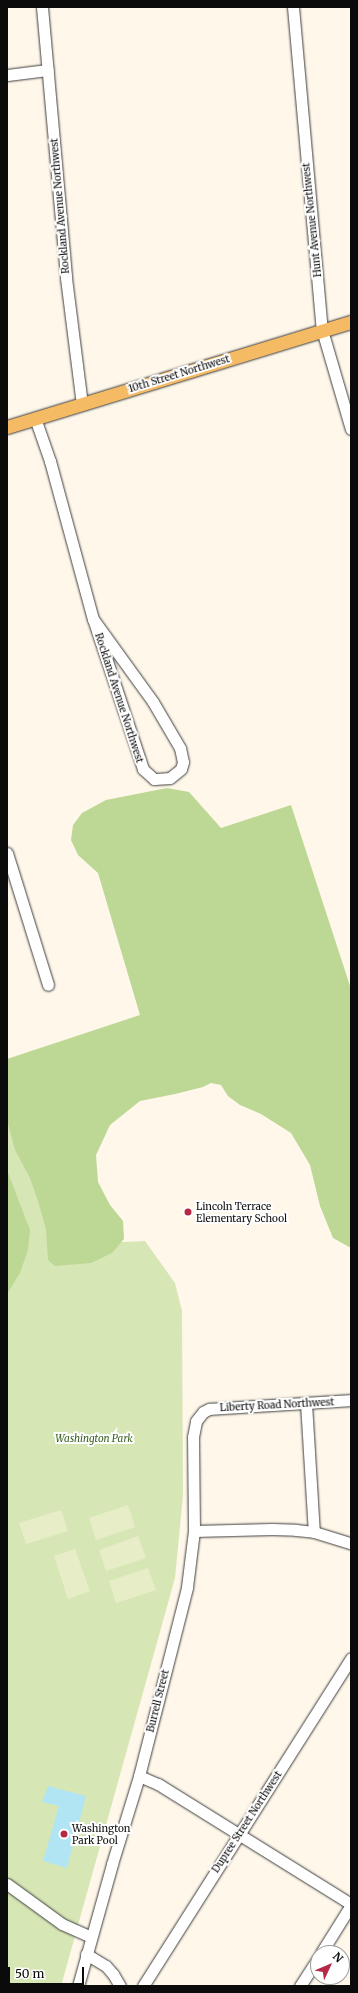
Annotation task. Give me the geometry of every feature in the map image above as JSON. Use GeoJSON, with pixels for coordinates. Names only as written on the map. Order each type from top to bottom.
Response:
{"type":"FeatureCollection","features":[{"type":"Feature","properties":{"kind":"main road","name":"10th Street Northwest"},"geometry":{"type":"LineString","coordinates":[[7,427],[351,322]]}},
{"type":"Feature","properties":{"kind":"street","name":"Rockland Avenue Northwest"},"geometry":{"type":"LineString","coordinates":[[42,7],[66,278],[82,404]]}},
{"type":"Feature","properties":{"kind":"street","name":"Hunt Avenue Northwest"},"geometry":{"type":"LineString","coordinates":[[293,7],[322,330],[351,429]]}},
{"type":"Feature","properties":{"kind":"street"},"geometry":{"type":"LineString","coordinates":[[7,75],[48,70]]}},
{"type":"Feature","properties":{"kind":"street","name":"Rockland Avenue Northwest"},"geometry":{"type":"LineString","coordinates":[[35,418],[50,461],[93,619],[143,769],[154,779],[170,778],[181,769],[183,762],[180,748],[153,702],[93,619]]}},
{"type":"Feature","properties":{"kind":"street"},"geometry":{"type":"LineString","coordinates":[[7,853],[48,985]]}},
{"type":"Feature","properties":{"kind":"street","name":"Liberty Road Northwest"},"geometry":{"type":"LineString","coordinates":[[203,1412],[209,1409],[351,1400]]}},
{"type":"Feature","properties":{"kind":"street"},"geometry":{"type":"LineString","coordinates":[[306,1403],[314,1532]]}},
{"type":"Feature","properties":{"kind":"street","name":"Burrell Street"},"geometry":{"type":"LineString","coordinates":[[78,1986],[86,1954],[139,1776],[187,1587],[194,1531],[193,1437],[196,1421],[203,1412]]}},
{"type":"Feature","properties":{"kind":"street"},"geometry":{"type":"LineString","coordinates":[[194,1531],[272,1529],[314,1532],[351,1543]]}},
{"type":"Feature","properties":{"kind":"street","name":"Dupree Street Northwest"},"geometry":{"type":"LineString","coordinates":[[143,1986],[239,1834],[349,1665]]}},
{"type":"Feature","properties":{"kind":"street"},"geometry":{"type":"LineString","coordinates":[[139,1776],[158,1784],[351,1904],[326,1945]]}},
{"type":"Feature","properties":{"kind":"street"},"geometry":{"type":"LineString","coordinates":[[7,1884],[62,1924],[91,1937]]}},
{"type":"Feature","properties":{"kind":"street"},"geometry":{"type":"LineString","coordinates":[[86,1954],[106,1966],[120,1986]]}},
{"type":"Feature","properties":{"kind":"street"},"geometry":{"type":"LineString","coordinates":[[300,1986],[310,1970]]}},
{"type":"Feature","properties":{"kind":"green space"},"geometry":{"type":"Polygon","coordinates":[[[167,788],[189,792],[221,828],[291,805],[351,989],[351,1248],[333,1238],[320,1206],[310,1165],[291,1133],[261,1114],[240,1105],[228,1096],[221,1085],[211,1083],[203,1087],[140,1101],[110,1125],[96,1155],[98,1182],[110,1205],[123,1221],[124,1239],[112,1253],[91,1263],[55,1266],[48,1260],[46,1229],[38,1201],[30,1178],[15,1150],[7,1120],[7,1059],[140,1015],[98,873],[78,855],[71,840],[73,825],[82,813],[106,800],[167,788]]]}},
{"type":"Feature","properties":{"kind":"green space","name":"Washington Park"},"geometry":{"type":"Polygon","coordinates":[[[7,1091],[56,1245],[145,1241],[175,1283],[182,1311],[183,1495],[175,1578],[61,1986],[7,1986],[7,1091]]]}},
{"type":"Feature","properties":{"kind":"green space"},"geometry":{"type":"Polygon","coordinates":[[[7,1170],[30,1230],[28,1250],[20,1273],[7,1294],[7,1170]]]}},
{"type":"Feature","properties":{"kind":"green space"},"geometry":{"type":"Polygon","coordinates":[[[128,1505],[135,1527],[96,1540],[89,1518],[128,1505]]]}},
{"type":"Feature","properties":{"kind":"green space"},"geometry":{"type":"Polygon","coordinates":[[[61,1510],[68,1531],[26,1544],[19,1523],[61,1510]]]}},
{"type":"Feature","properties":{"kind":"green space"},"geometry":{"type":"Polygon","coordinates":[[[138,1536],[146,1558],[106,1571],[99,1550],[138,1536]]]}},
{"type":"Feature","properties":{"kind":"green space"},"geometry":{"type":"Polygon","coordinates":[[[75,1549],[90,1591],[68,1599],[54,1556],[75,1549]]]}},
{"type":"Feature","properties":{"kind":"green space"},"geometry":{"type":"Polygon","coordinates":[[[148,1568],[156,1590],[116,1603],[109,1581],[148,1568]]]}},
{"type":"Feature","properties":{"kind":"water","name":"Washington Park Pool"},"geometry":{"type":"Polygon","coordinates":[[[48,1786],[86,1796],[67,1868],[43,1861],[59,1806],[42,1802],[48,1786]]]}},
{"type":"Feature","properties":{"kind":"place","name":"Lincoln Terrace Elementary School"},"geometry":{"type":"Point","coordinates":[188,1212]}},
{"type":"Feature","properties":{"kind":"place","name":"Washington Park Pool"},"geometry":{"type":"Point","coordinates":[64,1834]}}]}
